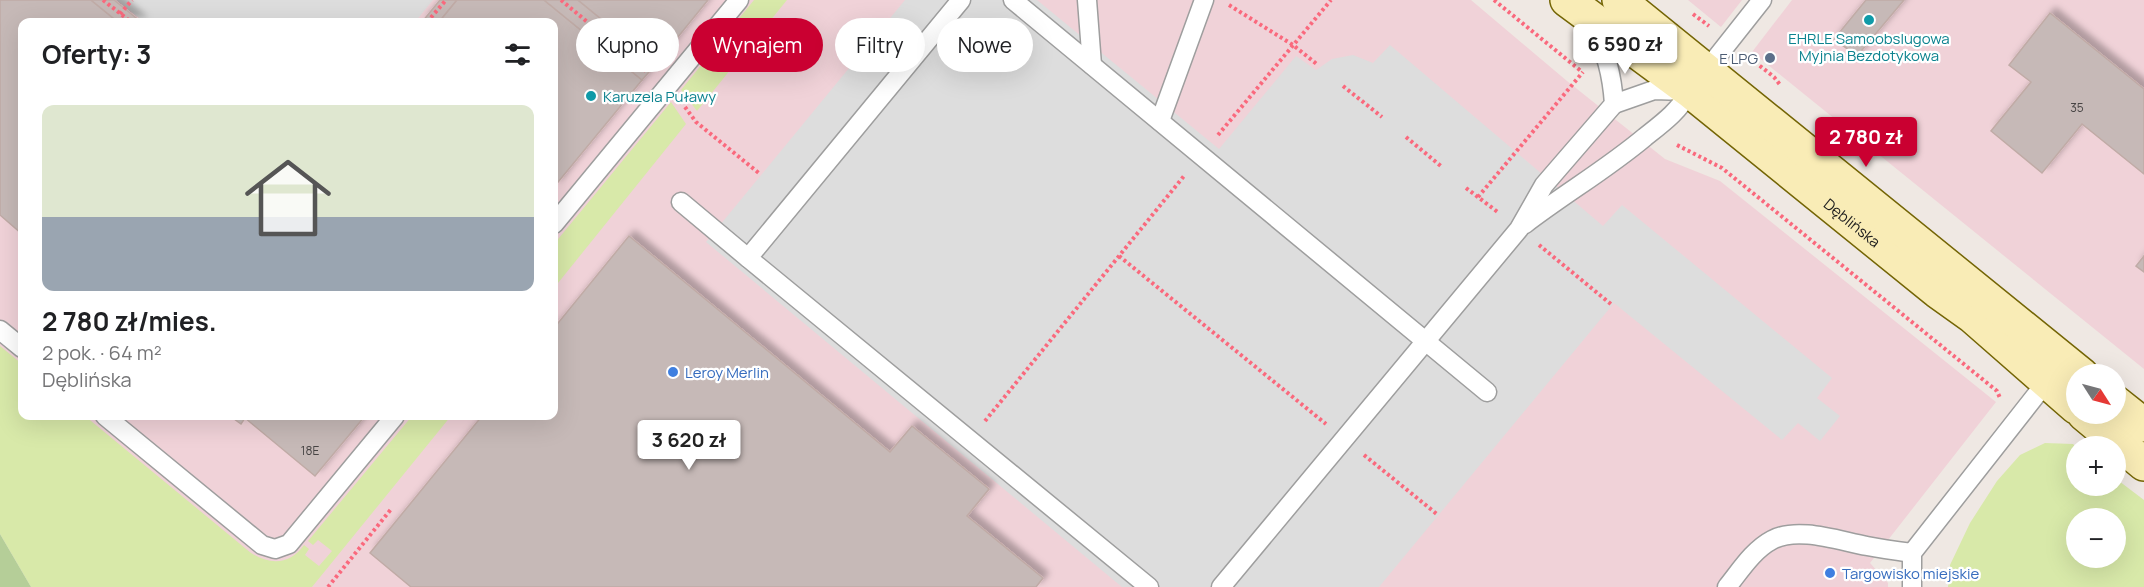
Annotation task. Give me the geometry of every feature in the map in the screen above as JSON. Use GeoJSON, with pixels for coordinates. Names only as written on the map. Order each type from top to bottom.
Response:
{"type":"FeatureCollection","features":[{"type":"Feature","properties":{"kind":"main road","name":"Dęblińska"},"geometry":{"type":"LineString","coordinates":[[1619,0],[1698,81],[1937,291],[1972,316],[2064,372]]}},
{"type":"Feature","properties":{"kind":"main road","name":"Dęblińska"},"geometry":{"type":"LineString","coordinates":[[1578,9],[1698,81]]}},
{"type":"Feature","properties":{"kind":"main road"},"geometry":{"type":"LineString","coordinates":[[2126,411],[2144,425]]}},
{"type":"Feature","properties":{"kind":"main road"},"geometry":{"type":"LineString","coordinates":[[2096,424],[2144,464]]}},
{"type":"Feature","properties":{"kind":"lane"},"geometry":{"type":"LineString","coordinates":[[558,219],[739,0]]}},
{"type":"Feature","properties":{"kind":"lane"},"geometry":{"type":"LineString","coordinates":[[748,258],[961,0]]}},
{"type":"Feature","properties":{"kind":"lane"},"geometry":{"type":"LineString","coordinates":[[1013,0],[1487,392]]}},
{"type":"Feature","properties":{"kind":"lane"},"geometry":{"type":"LineString","coordinates":[[1087,0],[1092,65]]}},
{"type":"Feature","properties":{"kind":"lane"},"geometry":{"type":"LineString","coordinates":[[1160,122],[1204,0]]}},
{"type":"Feature","properties":{"kind":"lane"},"geometry":{"type":"LineString","coordinates":[[1519,229],[1550,205],[1611,165],[1681,107],[1698,81],[1762,0]]}},
{"type":"Feature","properties":{"kind":"lane"},"geometry":{"type":"LineString","coordinates":[[1578,9],[1606,54],[1614,104]]}},
{"type":"Feature","properties":{"kind":"lane"},"geometry":{"type":"LineString","coordinates":[[1221,587],[1519,229],[1544,184],[1614,104],[1654,90],[1698,81]]}},
{"type":"Feature","properties":{"kind":"lane"},"geometry":{"type":"LineString","coordinates":[[681,202],[1149,587]]}},
{"type":"Feature","properties":{"kind":"lane"},"geometry":{"type":"LineString","coordinates":[[0,330],[18,345]]}},
{"type":"Feature","properties":{"kind":"lane"},"geometry":{"type":"LineString","coordinates":[[1912,587],[1912,553],[2064,372]]}},
{"type":"Feature","properties":{"kind":"lane"},"geometry":{"type":"LineString","coordinates":[[110,420],[262,545],[275,549],[289,544],[392,420]]}},
{"type":"Feature","properties":{"kind":"lane"},"geometry":{"type":"LineString","coordinates":[[1727,587],[1755,554],[1771,541],[1787,535],[1827,537],[1912,553]]}},
{"type":"Feature","properties":{"kind":"path"},"geometry":{"type":"LineString","coordinates":[[103,0],[125,18]]}},
{"type":"Feature","properties":{"kind":"path"},"geometry":{"type":"LineString","coordinates":[[120,14],[132,0]]}},
{"type":"Feature","properties":{"kind":"path"},"geometry":{"type":"LineString","coordinates":[[430,18],[446,0]]}},
{"type":"Feature","properties":{"kind":"path"},"geometry":{"type":"LineString","coordinates":[[970,440],[1201,155],[1331,0]]}},
{"type":"Feature","properties":{"kind":"path"},"geometry":{"type":"LineString","coordinates":[[1494,0],[1583,72],[1590,82]]}},
{"type":"Feature","properties":{"kind":"path"},"geometry":{"type":"LineString","coordinates":[[1225,2],[1293,45],[1318,65]]}},
{"type":"Feature","properties":{"kind":"path"},"geometry":{"type":"LineString","coordinates":[[1687,9],[1716,32]]}},
{"type":"Feature","properties":{"kind":"path"},"geometry":{"type":"LineString","coordinates":[[1478,197],[1583,72]]}},
{"type":"Feature","properties":{"kind":"path"},"geometry":{"type":"LineString","coordinates":[[1343,86],[1382,117]]}},
{"type":"Feature","properties":{"kind":"path"},"geometry":{"type":"LineString","coordinates":[[1406,137],[1442,167]]}},
{"type":"Feature","properties":{"kind":"path"},"geometry":{"type":"LineString","coordinates":[[1669,147],[1678,145],[1722,168],[1997,391],[2000,399]]}},
{"type":"Feature","properties":{"kind":"path"},"geometry":{"type":"LineString","coordinates":[[1466,188],[1504,217]]}},
{"type":"Feature","properties":{"kind":"path"},"geometry":{"type":"LineString","coordinates":[[1533,241],[1612,305]]}},
{"type":"Feature","properties":{"kind":"path"},"geometry":{"type":"LineString","coordinates":[[1119,256],[1438,515]]}},
{"type":"Feature","properties":{"kind":"path"},"geometry":{"type":"LineString","coordinates":[[328,587],[393,508]]}},
{"type":"Feature","properties":{"kind":"shaded area"},"geometry":{"type":"Polygon","coordinates":[[[0,0],[1471,0],[1665,159],[1720,181],[1996,402],[1870,563],[1888,583],[1888,587],[90,587],[0,422],[0,0]]]}},
{"type":"Feature","properties":{"kind":"shaded area"},"geometry":{"type":"Polygon","coordinates":[[[117,0],[433,0],[418,18],[139,18],[117,0]]]}},
{"type":"Feature","properties":{"kind":"shaded area"},"geometry":{"type":"Polygon","coordinates":[[[905,0],[1037,0],[1219,149],[1296,56],[1316,70],[1332,59],[1353,55],[1373,63],[1390,45],[1603,226],[1622,205],[1832,378],[1817,398],[1840,416],[1820,441],[1798,423],[1782,440],[1614,303],[1379,587],[1122,587],[706,242],[846,72],[925,72],[925,18],[890,18],[905,0]]]}},
{"type":"Feature","properties":{"kind":"shaded area"},"geometry":{"type":"Polygon","coordinates":[[[1688,0],[1742,0],[1721,27],[1688,0]]]}},
{"type":"Feature","properties":{"kind":"shaded area"},"geometry":{"type":"Polygon","coordinates":[[[1792,0],[2144,0],[2144,369],[1752,52],[1792,0]]]}},
{"type":"Feature","properties":{"kind":"green space"},"geometry":{"type":"Polygon","coordinates":[[[754,0],[787,0],[772,18],[739,18],[754,0]]]}},
{"type":"Feature","properties":{"kind":"green space"},"geometry":{"type":"Polygon","coordinates":[[[696,72],[729,72],[697,111],[681,90],[696,72]]]}},
{"type":"Feature","properties":{"kind":"green space"},"geometry":{"type":"Polygon","coordinates":[[[671,102],[686,124],[558,283],[558,239],[671,102]]]}},
{"type":"Feature","properties":{"kind":"green space"},"geometry":{"type":"Polygon","coordinates":[[[0,346],[18,361],[18,420],[90,420],[251,553],[265,560],[286,559],[298,552],[304,545],[309,549],[305,555],[319,566],[332,551],[318,540],[313,545],[308,541],[409,420],[448,420],[312,587],[31,587],[0,534],[0,346]]]}},
{"type":"Feature","properties":{"kind":"green space"},"geometry":{"type":"Polygon","coordinates":[[[2045,443],[2066,444],[2066,496],[2126,496],[2126,486],[2144,500],[2144,587],[1948,587],[1950,565],[1970,523],[1997,481],[2020,455],[2045,443]]]}},
{"type":"Feature","properties":{"kind":"green space"},"geometry":{"type":"Polygon","coordinates":[[[0,534],[31,587],[0,587],[0,534]]]}},
{"type":"Feature","properties":{"kind":"building"},"geometry":{"type":"Polygon","coordinates":[[[0,0],[91,0],[113,18],[18,18],[18,231],[0,215],[0,0]]]}},
{"type":"Feature","properties":{"kind":"building"},"geometry":{"type":"Polygon","coordinates":[[[91,0],[114,0],[136,18],[113,18],[91,0]]]}},
{"type":"Feature","properties":{"kind":"building"},"geometry":{"type":"Polygon","coordinates":[[[440,0],[457,0],[442,18],[425,18],[440,0]]]}},
{"type":"Feature","properties":{"kind":"building","name":"Karuzela Puławy"},"geometry":{"type":"Polygon","coordinates":[[[457,0],[544,0],[576,26],[576,72],[632,72],[642,80],[558,182],[558,18],[442,18],[457,0]]]}},
{"type":"Feature","properties":{"kind":"building"},"geometry":{"type":"Polygon","coordinates":[[[544,0],[578,0],[600,18],[576,18],[576,26],[544,0]]]}},
{"type":"Feature","properties":{"kind":"building"},"geometry":{"type":"Polygon","coordinates":[[[578,0],[708,0],[691,18],[679,36],[679,18],[600,18],[578,0]]]}},
{"type":"Feature","properties":{"kind":"building","name":"EHRLE Samoobslugowa Myjnia Bezdotykowa"},"geometry":{"type":"Polygon","coordinates":[[[1866,0],[1904,0],[1857,56],[1834,39],[1866,0]]]}},
{"type":"Feature","properties":{"kind":"building"},"geometry":{"type":"Polygon","coordinates":[[[2050,13],[2144,89],[2144,174],[2082,124],[2042,173],[1991,131],[2031,82],[2009,65],[2050,13]]]}},
{"type":"Feature","properties":{"kind":"building"},"geometry":{"type":"Polygon","coordinates":[[[632,72],[649,72],[642,80],[632,72]]]}},
{"type":"Feature","properties":{"kind":"building","name":"Leroy Merlin"},"geometry":{"type":"Polygon","coordinates":[[[629,236],[890,452],[912,426],[989,489],[967,516],[1043,578],[1036,587],[411,587],[370,553],[479,420],[558,420],[558,323],[629,236]]]}},
{"type":"Feature","properties":{"kind":"building"},"geometry":{"type":"Polygon","coordinates":[[[2144,256],[2144,272],[2136,266],[2144,256]]]}},
{"type":"Feature","properties":{"kind":"building"},"geometry":{"type":"Polygon","coordinates":[[[247,420],[362,420],[315,476],[247,420]]]}},
{"type":"Feature","properties":{"kind":"place","name":"EHRLE Samoobslugowa Myjnia Bezdotykowa"},"geometry":{"type":"Point","coordinates":[1869,20]}},
{"type":"Feature","properties":{"kind":"place","name":"E LPG"},"geometry":{"type":"Point","coordinates":[1770,58]}},
{"type":"Feature","properties":{"kind":"place","name":"Karuzela Puławy"},"geometry":{"type":"Point","coordinates":[591,96]}},
{"type":"Feature","properties":{"kind":"place","name":"Leroy Merlin"},"geometry":{"type":"Point","coordinates":[673,372]}},
{"type":"Feature","properties":{"kind":"place","name":"Targowisko miejskie"},"geometry":{"type":"Point","coordinates":[1830,573]}}]}
